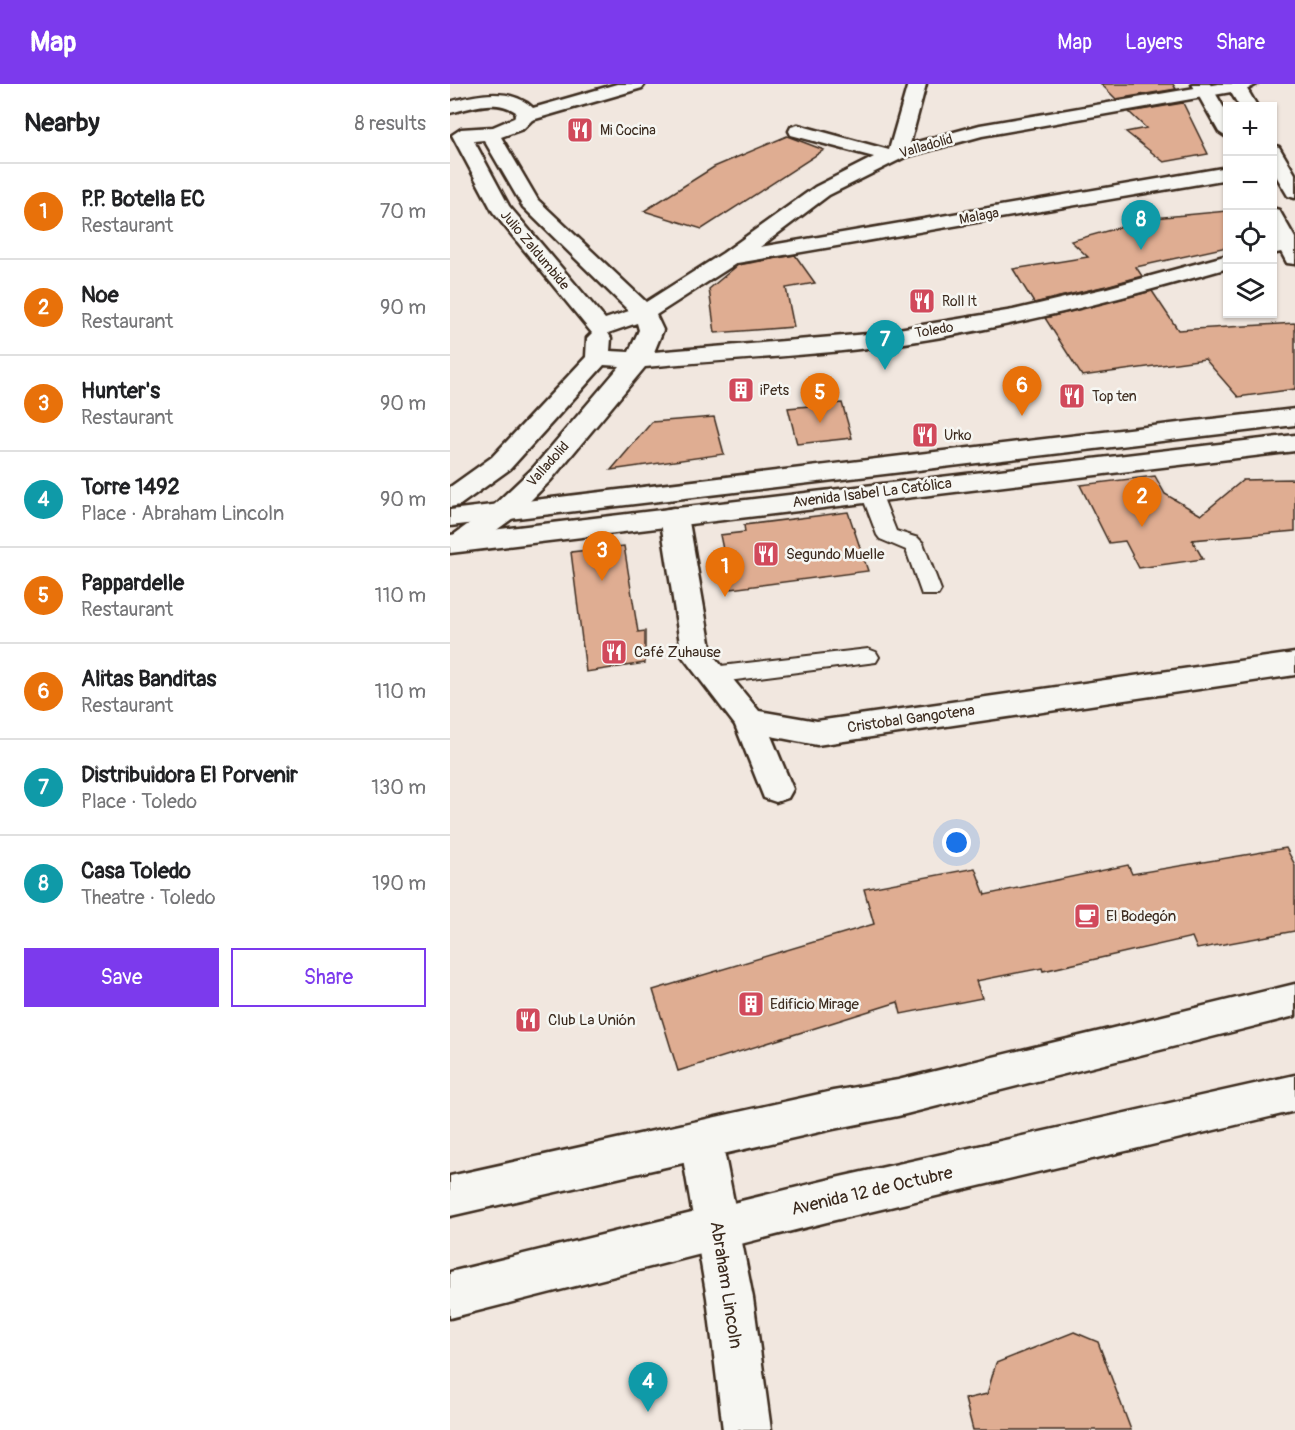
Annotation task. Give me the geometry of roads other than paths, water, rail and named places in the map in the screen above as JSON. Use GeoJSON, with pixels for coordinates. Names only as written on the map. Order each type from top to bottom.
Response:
{"type":"FeatureCollection","features":[{"type":"Feature","properties":{"kind":"street"},"geometry":{"type":"LineString","coordinates":[[456,134],[490,134],[515,127],[523,111],[589,84]]}},
{"type":"Feature","properties":{"kind":"street"},"geometry":{"type":"LineString","coordinates":[[450,108],[485,100],[523,111],[636,84]]}},
{"type":"Feature","properties":{"kind":"street"},"geometry":{"type":"LineString","coordinates":[[798,131],[895,155],[917,84]]}},
{"type":"Feature","properties":{"kind":"street"},"geometry":{"type":"LineString","coordinates":[[1240,85],[1246,102]]}},
{"type":"Feature","properties":{"kind":"street","name":"Valladolid"},"geometry":{"type":"LineString","coordinates":[[601,328],[644,313],[731,258],[822,191],[895,155],[980,131],[1203,88],[1240,85]]}},
{"type":"Feature","properties":{"kind":"street"},"geometry":{"type":"LineString","coordinates":[[1203,88],[1223,125]]}},
{"type":"Feature","properties":{"kind":"street","name":"Julio Zaldumbide"},"geometry":{"type":"LineString","coordinates":[[456,134],[500,208],[601,328]]}},
{"type":"Feature","properties":{"kind":"street","name":"Julio Zaldumbide"},"geometry":{"type":"LineString","coordinates":[[490,134],[530,203],[644,313]]}},
{"type":"Feature","properties":{"kind":"street"},"geometry":{"type":"LineString","coordinates":[[1277,169],[1295,192]]}},
{"type":"Feature","properties":{"kind":"street","name":"Malaga"},"geometry":{"type":"LineString","coordinates":[[731,258],[1223,174]]}},
{"type":"Feature","properties":{"kind":"street"},"geometry":{"type":"LineString","coordinates":[[1277,225],[1288,248]]}},
{"type":"Feature","properties":{"kind":"street","name":"Toledo"},"geometry":{"type":"LineString","coordinates":[[598,358],[638,360],[868,341],[1013,317],[1112,294],[1223,262]]}},
{"type":"Feature","properties":{"kind":"street","name":"Valladolid"},"geometry":{"type":"LineString","coordinates":[[454,534],[503,512],[542,474],[638,360],[651,330],[644,313]]}},
{"type":"Feature","properties":{"kind":"street"},"geometry":{"type":"LineString","coordinates":[[450,499],[501,463],[598,358],[601,328]]}},
{"type":"Feature","properties":{"kind":"street","name":"Avenida Isabel La Católica"},"geometry":{"type":"LineString","coordinates":[[503,512],[1295,417]]}},
{"type":"Feature","properties":{"kind":"street","name":"Avenida Isabel La Católica"},"geometry":{"type":"LineString","coordinates":[[454,534],[674,516],[1295,443]]}},
{"type":"Feature","properties":{"kind":"street"},"geometry":{"type":"LineString","coordinates":[[501,463],[542,474]]}},
{"type":"Feature","properties":{"kind":"street"},"geometry":{"type":"LineString","coordinates":[[674,516],[697,656],[749,721],[776,789]]}},
{"type":"Feature","properties":{"kind":"street","name":"Cristobal Gangotena"},"geometry":{"type":"LineString","coordinates":[[749,721],[817,733],[1295,664]]}},
{"type":"Feature","properties":{"kind":"street"},"geometry":{"type":"LineString","coordinates":[[450,1196],[833,1110],[898,1098],[1295,1000]]}},
{"type":"Feature","properties":{"kind":"street","name":"Avenida 12 de Octubre"},"geometry":{"type":"LineString","coordinates":[[450,1295],[718,1228],[1295,1094]]}},
{"type":"Feature","properties":{"kind":"street","name":"Abraham Lincoln"},"geometry":{"type":"LineString","coordinates":[[701,1141],[718,1228],[747,1430]]}},
{"type":"Feature","properties":{"kind":"lane"},"geometry":{"type":"LineString","coordinates":[[871,493],[887,535],[911,543],[916,548],[930,590]]}},
{"type":"Feature","properties":{"kind":"lane"},"geometry":{"type":"LineString","coordinates":[[712,675],[868,657]]}},
{"type":"Feature","properties":{"kind":"place","name":"Mi Cocina"},"geometry":{"type":"Point","coordinates":[580,130]}},
{"type":"Feature","properties":{"kind":"place","name":"Casa Toledo"},"geometry":{"type":"Point","coordinates":[1141,250]}},
{"type":"Feature","properties":{"kind":"place","name":"Roll It"},"geometry":{"type":"Point","coordinates":[922,301]}},
{"type":"Feature","properties":{"kind":"place","name":"Distribuidora El Porvenir"},"geometry":{"type":"Point","coordinates":[885,370]}},
{"type":"Feature","properties":{"kind":"place","name":"iPets"},"geometry":{"type":"Point","coordinates":[741,390]}},
{"type":"Feature","properties":{"kind":"place","name":"Top ten"},"geometry":{"type":"Point","coordinates":[1072,396]}},
{"type":"Feature","properties":{"kind":"place","name":"Alitas Banditas"},"geometry":{"type":"Point","coordinates":[1022,416]}},
{"type":"Feature","properties":{"kind":"place","name":"Pappardelle"},"geometry":{"type":"Point","coordinates":[820,423]}},
{"type":"Feature","properties":{"kind":"place","name":"Urko"},"geometry":{"type":"Point","coordinates":[925,435]}},
{"type":"Feature","properties":{"kind":"place","name":"Noe"},"geometry":{"type":"Point","coordinates":[1142,527]}},
{"type":"Feature","properties":{"kind":"place","name":"Segundo Muelle"},"geometry":{"type":"Point","coordinates":[766,554]}},
{"type":"Feature","properties":{"kind":"place","name":"Hunter's"},"geometry":{"type":"Point","coordinates":[602,581]}},
{"type":"Feature","properties":{"kind":"place","name":"P.P. Botella EC"},"geometry":{"type":"Point","coordinates":[725,597]}},
{"type":"Feature","properties":{"kind":"place","name":"Café Zuhause"},"geometry":{"type":"Point","coordinates":[614,652]}},
{"type":"Feature","properties":{"kind":"place","name":"El Bodegón"},"geometry":{"type":"Point","coordinates":[1087,916]}},
{"type":"Feature","properties":{"kind":"place","name":"Edificio Mirage"},"geometry":{"type":"Point","coordinates":[751,1004]}},
{"type":"Feature","properties":{"kind":"place","name":"Club La Unión"},"geometry":{"type":"Point","coordinates":[528,1020]}},
{"type":"Feature","properties":{"kind":"place","name":"Torre 1492"},"geometry":{"type":"Point","coordinates":[648,1412]}}]}
